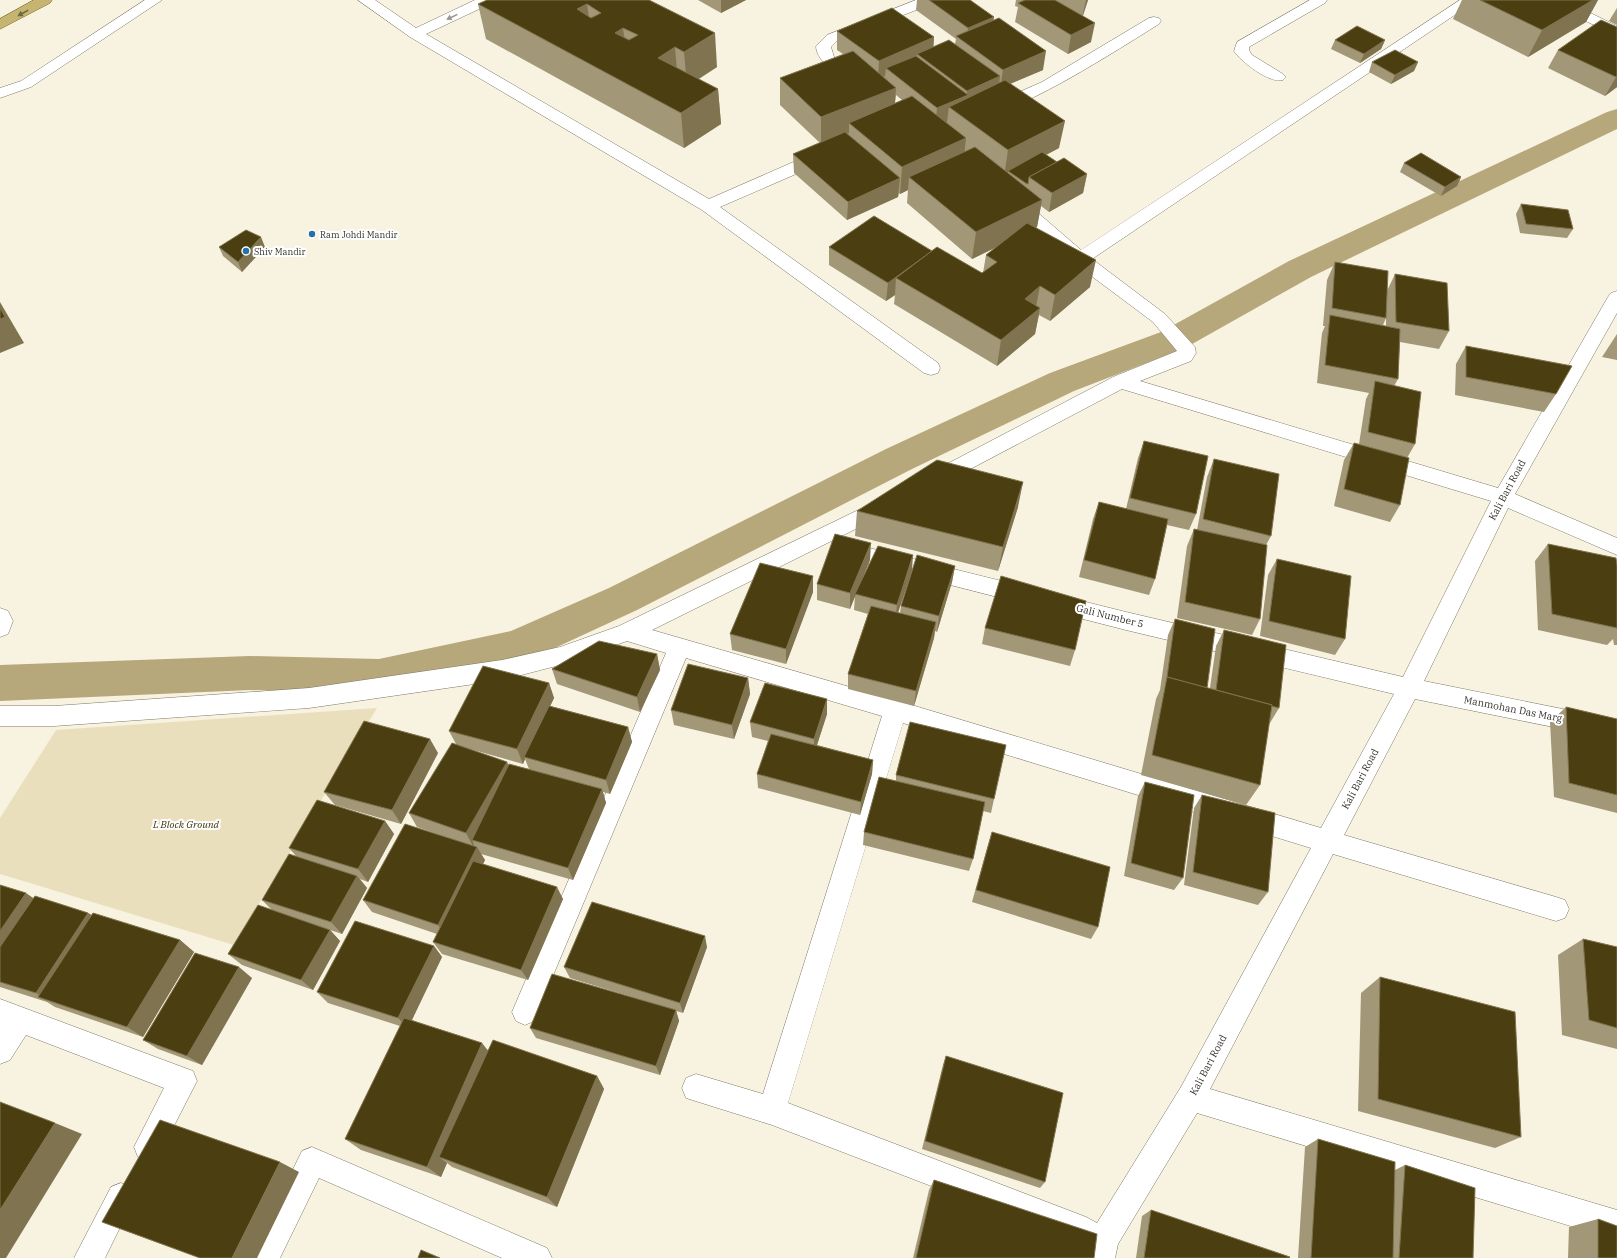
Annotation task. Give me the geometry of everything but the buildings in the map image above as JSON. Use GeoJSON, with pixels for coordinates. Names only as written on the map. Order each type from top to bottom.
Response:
{"type":"FeatureCollection","features":[{"type":"Feature","properties":{"kind":"main road"},"geometry":{"type":"LineString","coordinates":[[0,25],[45,0]]}},
{"type":"Feature","properties":{"kind":"street"},"geometry":{"type":"LineString","coordinates":[[0,93],[26,84],[155,0]]}},
{"type":"Feature","properties":{"kind":"street"},"geometry":{"type":"LineString","coordinates":[[365,0],[415,34],[708,206],[931,368]]}},
{"type":"Feature","properties":{"kind":"street"},"geometry":{"type":"LineString","coordinates":[[415,34],[487,0]]}},
{"type":"Feature","properties":{"kind":"street"},"geometry":{"type":"LineString","coordinates":[[869,87],[826,58],[822,52],[823,46],[832,38],[929,0]]}},
{"type":"Feature","properties":{"kind":"street"},"geometry":{"type":"LineString","coordinates":[[1278,77],[1247,58],[1241,51],[1242,45],[1320,0]]}},
{"type":"Feature","properties":{"kind":"street"},"geometry":{"type":"LineString","coordinates":[[1080,259],[1470,0]]}},
{"type":"Feature","properties":{"kind":"street"},"geometry":{"type":"LineString","coordinates":[[1553,0],[1617,32]]}},
{"type":"Feature","properties":{"kind":"street"},"geometry":{"type":"LineString","coordinates":[[985,112],[1047,85],[1154,21]]}},
{"type":"Feature","properties":{"kind":"street"},"geometry":{"type":"LineString","coordinates":[[708,206],[832,152]]}},
{"type":"Feature","properties":{"kind":"street"},"geometry":{"type":"LineString","coordinates":[[0,716],[54,716],[309,698],[502,670],[560,656],[626,632],[910,492],[1120,382],[1184,356],[1187,353],[1186,347],[1159,318],[1080,259],[1002,191]]}},
{"type":"Feature","properties":{"kind":"street","name":"Kali Bari Road"},"geometry":{"type":"LineString","coordinates":[[1102,1249],[1190,1097],[1409,688],[1503,497],[1615,305]]}},
{"type":"Feature","properties":{"kind":"street"},"geometry":{"type":"LineString","coordinates":[[1120,382],[1503,497],[1617,547]]}},
{"type":"Feature","properties":{"kind":"street","name":"Gali Number 5"},"geometry":{"type":"LineString","coordinates":[[812,541],[1111,617],[1409,688]]}},
{"type":"Feature","properties":{"kind":"street"},"geometry":{"type":"LineString","coordinates":[[626,632],[895,710],[1326,842],[1556,910]]}},
{"type":"Feature","properties":{"kind":"street"},"geometry":{"type":"LineString","coordinates":[[525,1012],[680,647]]}},
{"type":"Feature","properties":{"kind":"street","name":"Manmohan Das Marg"},"geometry":{"type":"LineString","coordinates":[[1409,688],[1617,730]]}},
{"type":"Feature","properties":{"kind":"street"},"geometry":{"type":"LineString","coordinates":[[772,1110],[895,710]]}},
{"type":"Feature","properties":{"kind":"street"},"geometry":{"type":"LineString","coordinates":[[0,1050],[10,1016],[183,1081],[89,1258]]}},
{"type":"Feature","properties":{"kind":"street"},"geometry":{"type":"LineString","coordinates":[[696,1088],[772,1110],[1102,1249]]}},
{"type":"Feature","properties":{"kind":"street"},"geometry":{"type":"LineString","coordinates":[[1190,1097],[1617,1225]]}},
{"type":"Feature","properties":{"kind":"street"},"geometry":{"type":"LineString","coordinates":[[264,1258],[312,1161],[537,1258]]}},
{"type":"Feature","properties":{"kind":"green space","name":"L Block Ground"},"geometry":{"type":"Polygon","coordinates":[[[377,708],[234,945],[0,874],[0,818],[56,730],[377,708]]]}},
{"type":"Feature","properties":{"kind":"waterway"},"geometry":{"type":"LineString","coordinates":[[0,683],[250,673],[379,676],[517,647],[623,599],[899,459],[1062,382],[1173,340],[1300,269],[1617,118]]}},
{"type":"Feature","properties":{"kind":"place","name":"Ram Johdi Mandir"},"geometry":{"type":"Point","coordinates":[312,234]}},
{"type":"Feature","properties":{"kind":"place","name":"Shiv Mandir"},"geometry":{"type":"Point","coordinates":[246,251]}}]}
